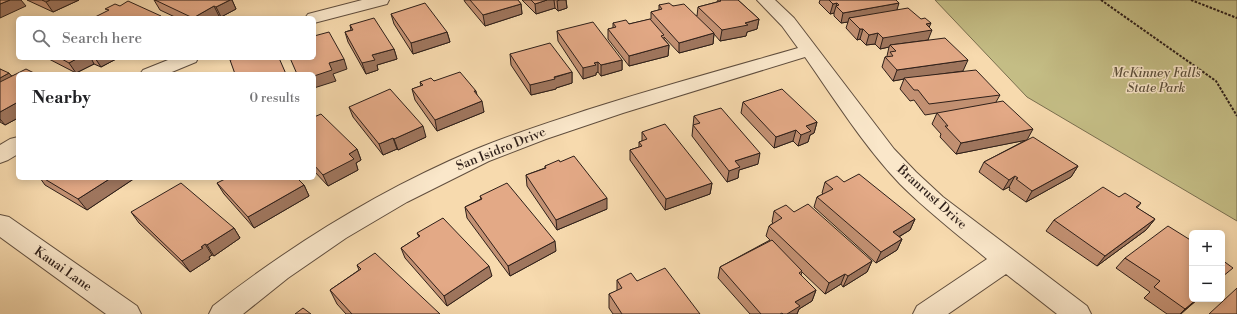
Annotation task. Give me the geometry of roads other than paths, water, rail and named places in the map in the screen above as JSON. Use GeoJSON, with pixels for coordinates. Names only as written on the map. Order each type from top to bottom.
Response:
{"type":"FeatureCollection","features":[{"type":"Feature","properties":{"kind":"street"},"geometry":{"type":"LineString","coordinates":[[316,17],[381,0]]}},
{"type":"Feature","properties":{"kind":"street","name":"Branrust Drive"},"geometry":{"type":"LineString","coordinates":[[765,0],[788,22],[886,154],[908,178],[935,203],[1077,314]]}},
{"type":"Feature","properties":{"kind":"street","name":"San Isidro Drive"},"geometry":{"type":"LineString","coordinates":[[223,314],[256,287],[330,235],[400,194],[463,164],[532,135],[699,82],[810,50]]}},
{"type":"Feature","properties":{"kind":"street"},"geometry":{"type":"LineString","coordinates":[[155,72],[184,60]]}},
{"type":"Feature","properties":{"kind":"street"},"geometry":{"type":"LineString","coordinates":[[0,155],[16,145]]}},
{"type":"Feature","properties":{"kind":"street","name":"Kauai Lane"},"geometry":{"type":"LineString","coordinates":[[0,224],[127,314]]}},
{"type":"Feature","properties":{"kind":"street"},"geometry":{"type":"LineString","coordinates":[[928,314],[1006,260]]}},
{"type":"Feature","properties":{"kind":"park label","name":"McKinney Falls State Park"},"geometry":{"type":"Point","coordinates":[1156,80]}}]}
